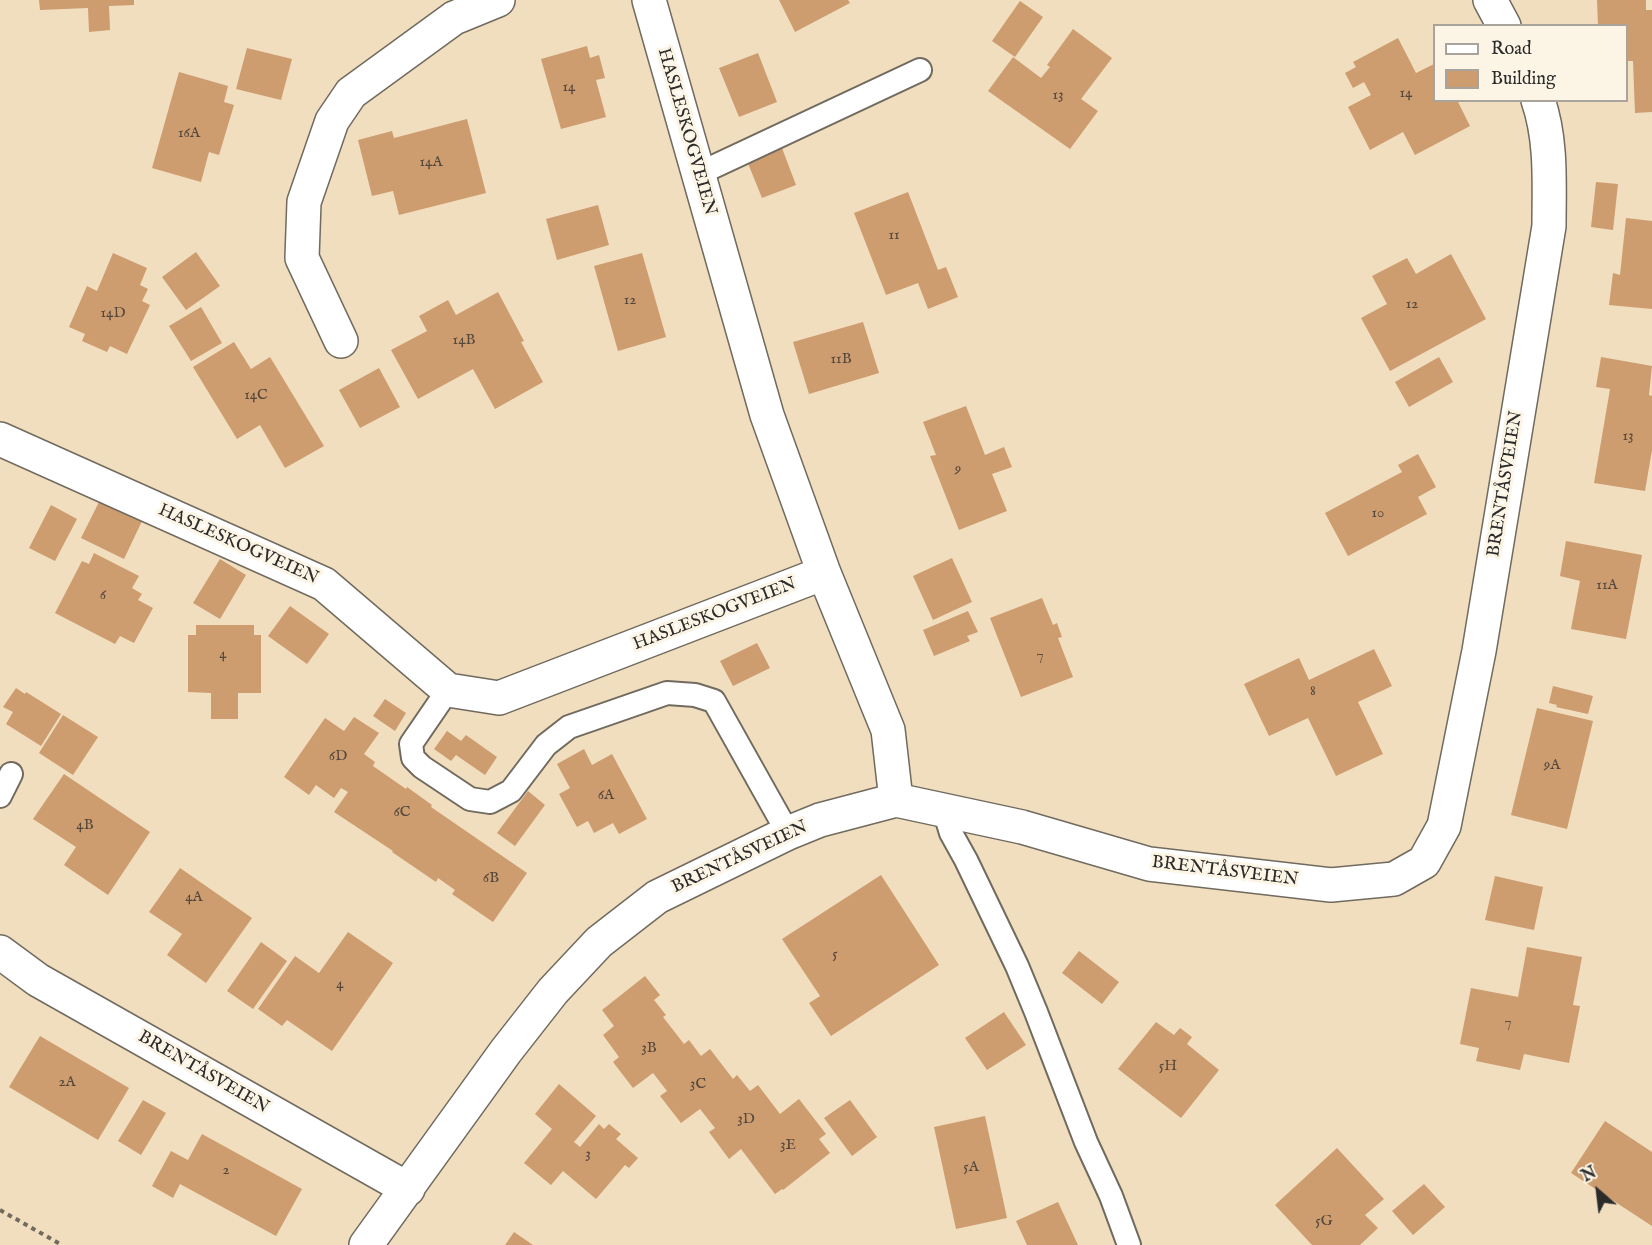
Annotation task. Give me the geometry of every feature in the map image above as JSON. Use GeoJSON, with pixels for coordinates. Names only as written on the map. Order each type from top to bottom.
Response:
{"type":"FeatureCollection","features":[{"type":"Feature","properties":{"kind":"street"},"geometry":{"type":"LineString","coordinates":[[341,341],[302,258],[304,202],[332,121],[351,93],[454,18],[498,0]]}},
{"type":"Feature","properties":{"kind":"street","name":"HASLESKOGVEIEN"},"geometry":{"type":"LineString","coordinates":[[649,0],[767,415],[824,573],[888,730],[896,800]]}},
{"type":"Feature","properties":{"kind":"street"},"geometry":{"type":"LineString","coordinates":[[1490,0],[1503,24]]}},
{"type":"Feature","properties":{"kind":"street","name":"BRENTÅSVEIEN"},"geometry":{"type":"LineString","coordinates":[[366,1245],[519,1034],[553,991],[599,942],[657,897],[788,833],[820,820],[896,800],[1022,827],[1149,864],[1331,885],[1394,879],[1424,862],[1444,826],[1474,675],[1549,226],[1549,177],[1544,117],[1539,102]]}},
{"type":"Feature","properties":{"kind":"street","name":"HASLESKOGVEIEN"},"geometry":{"type":"LineString","coordinates":[[0,439],[324,584],[448,690],[499,698],[824,573]]}},
{"type":"Feature","properties":{"kind":"street","name":"BRENTÅSVEIEN"},"geometry":{"type":"LineString","coordinates":[[0,952],[38,980],[408,1189]]}},
{"type":"Feature","properties":{"kind":"lane"},"geometry":{"type":"LineString","coordinates":[[698,174],[920,70]]}},
{"type":"Feature","properties":{"kind":"lane"},"geometry":{"type":"LineString","coordinates":[[448,690],[411,744],[413,758],[422,767],[470,799],[490,802],[511,791],[546,745],[569,727],[667,693],[695,695],[714,701],[788,833]]}},
{"type":"Feature","properties":{"kind":"lane"},"geometry":{"type":"LineString","coordinates":[[0,796],[11,774]]}},
{"type":"Feature","properties":{"kind":"lane"},"geometry":{"type":"LineString","coordinates":[[944,810],[951,833],[1017,966],[1129,1245]]}},
{"type":"Feature","properties":{"kind":"path"},"geometry":{"type":"LineString","coordinates":[[0,1210],[62,1245]]}},
{"type":"Feature","properties":{"kind":"building"},"geometry":{"type":"Polygon","coordinates":[[[39,0],[134,0],[134,5],[109,6],[110,30],[89,32],[88,8],[40,10],[39,0]]]}},
{"type":"Feature","properties":{"kind":"building"},"geometry":{"type":"Polygon","coordinates":[[[779,0],[848,0],[850,3],[795,32],[779,0]]]}},
{"type":"Feature","properties":{"kind":"building"},"geometry":{"type":"Polygon","coordinates":[[[1597,0],[1646,0],[1646,10],[1652,10],[1652,112],[1635,113],[1633,61],[1628,61],[1628,24],[1598,24],[1597,0]]]}},
{"type":"Feature","properties":{"kind":"building"},"geometry":{"type":"Polygon","coordinates":[[[1020,1],[1043,17],[1015,57],[992,41],[1020,1]]]}},
{"type":"Feature","properties":{"kind":"building"},"geometry":{"type":"Polygon","coordinates":[[[1073,29],[1112,58],[1081,99],[1098,111],[1070,149],[988,91],[1013,57],[1041,78],[1050,67],[1047,65],[1073,29]]]}},
{"type":"Feature","properties":{"kind":"building"},"geometry":{"type":"Polygon","coordinates":[[[1398,38],[1416,73],[1433,64],[1433,102],[1458,102],[1470,126],[1415,155],[1403,132],[1370,150],[1348,107],[1371,95],[1364,82],[1353,88],[1345,73],[1356,67],[1353,62],[1398,38]]]}},
{"type":"Feature","properties":{"kind":"building"},"geometry":{"type":"Polygon","coordinates":[[[587,46],[590,58],[599,55],[605,78],[596,80],[606,117],[561,129],[541,59],[587,46]]]}},
{"type":"Feature","properties":{"kind":"building"},"geometry":{"type":"Polygon","coordinates":[[[247,48],[292,59],[281,100],[236,89],[247,48]]]}},
{"type":"Feature","properties":{"kind":"building"},"geometry":{"type":"Polygon","coordinates":[[[758,53],[777,102],[739,117],[719,68],[758,53]]]}},
{"type":"Feature","properties":{"kind":"building"},"geometry":{"type":"Polygon","coordinates":[[[179,72],[228,86],[224,102],[234,105],[219,155],[209,152],[201,182],[152,168],[179,72]]]}},
{"type":"Feature","properties":{"kind":"building"},"geometry":{"type":"Polygon","coordinates":[[[467,119],[486,193],[399,215],[393,191],[372,196],[358,140],[392,131],[394,138],[467,119]]]}},
{"type":"Feature","properties":{"kind":"building"},"geometry":{"type":"Polygon","coordinates":[[[782,148],[796,185],[762,198],[747,161],[782,148]]]}},
{"type":"Feature","properties":{"kind":"building"},"geometry":{"type":"Polygon","coordinates":[[[1596,182],[1618,184],[1613,230],[1591,227],[1596,182]]]}},
{"type":"Feature","properties":{"kind":"building"},"geometry":{"type":"Polygon","coordinates":[[[908,192],[938,270],[946,267],[958,297],[928,309],[918,283],[886,295],[854,213],[908,192]]]}},
{"type":"Feature","properties":{"kind":"building"},"geometry":{"type":"Polygon","coordinates":[[[598,205],[609,245],[557,260],[546,219],[598,205]]]}},
{"type":"Feature","properties":{"kind":"building"},"geometry":{"type":"Polygon","coordinates":[[[1626,218],[1652,221],[1652,309],[1609,305],[1613,273],[1620,275],[1626,218]]]}},
{"type":"Feature","properties":{"kind":"building"},"geometry":{"type":"Polygon","coordinates":[[[196,252],[220,286],[186,310],[162,277],[196,252]]]}},
{"type":"Feature","properties":{"kind":"building"},"geometry":{"type":"Polygon","coordinates":[[[113,253],[147,268],[140,285],[148,289],[142,301],[150,305],[127,354],[110,346],[107,352],[82,341],[85,334],[69,327],[87,286],[97,291],[113,253]]]}},
{"type":"Feature","properties":{"kind":"building"},"geometry":{"type":"Polygon","coordinates":[[[642,253],[666,337],[618,351],[594,266],[642,253]]]}},
{"type":"Feature","properties":{"kind":"building"},"geometry":{"type":"Polygon","coordinates":[[[1451,254],[1486,319],[1390,371],[1361,318],[1387,304],[1372,276],[1407,258],[1416,274],[1451,254]]]}},
{"type":"Feature","properties":{"kind":"building"},"geometry":{"type":"Polygon","coordinates":[[[498,292],[543,382],[495,409],[473,369],[418,399],[391,350],[427,331],[419,316],[448,300],[456,315],[498,292]]]}},
{"type":"Feature","properties":{"kind":"building"},"geometry":{"type":"Polygon","coordinates":[[[201,307],[222,343],[191,361],[169,326],[201,307]]]}},
{"type":"Feature","properties":{"kind":"building"},"geometry":{"type":"Polygon","coordinates":[[[863,322],[879,373],[809,394],[793,342],[863,322]]]}},
{"type":"Feature","properties":{"kind":"building"},"geometry":{"type":"Polygon","coordinates":[[[234,342],[251,369],[270,357],[324,446],[285,468],[260,425],[237,439],[193,367],[234,342]]]}},
{"type":"Feature","properties":{"kind":"building"},"geometry":{"type":"Polygon","coordinates":[[[1439,357],[1453,382],[1409,407],[1395,382],[1439,357]]]}},
{"type":"Feature","properties":{"kind":"building"},"geometry":{"type":"Polygon","coordinates":[[[1601,357],[1652,366],[1649,395],[1652,396],[1652,450],[1645,491],[1594,483],[1610,389],[1596,387],[1601,357]]]}},
{"type":"Feature","properties":{"kind":"building"},"geometry":{"type":"Polygon","coordinates":[[[379,368],[400,407],[360,428],[339,390],[379,368]]]}},
{"type":"Feature","properties":{"kind":"building"},"geometry":{"type":"Polygon","coordinates":[[[966,406],[985,455],[1004,447],[1012,467],[992,474],[1007,511],[959,530],[930,456],[936,455],[923,422],[966,406]]]}},
{"type":"Feature","properties":{"kind":"building"},"geometry":{"type":"Polygon","coordinates":[[[1418,454],[1436,487],[1418,497],[1427,514],[1348,556],[1325,513],[1402,472],[1398,465],[1418,454]]]}},
{"type":"Feature","properties":{"kind":"building"},"geometry":{"type":"Polygon","coordinates":[[[101,498],[143,519],[124,559],[81,538],[101,498]]]}},
{"type":"Feature","properties":{"kind":"building"},"geometry":{"type":"Polygon","coordinates":[[[51,505],[77,519],[55,561],[29,548],[51,505]]]}},
{"type":"Feature","properties":{"kind":"building"},"geometry":{"type":"Polygon","coordinates":[[[1566,541],[1642,555],[1626,639],[1571,629],[1580,581],[1560,576],[1566,541]]]}},
{"type":"Feature","properties":{"kind":"building"},"geometry":{"type":"Polygon","coordinates":[[[94,553],[139,576],[132,588],[142,594],[138,600],[153,608],[134,643],[120,636],[115,644],[55,613],[82,561],[89,564],[94,553]]]}},
{"type":"Feature","properties":{"kind":"building"},"geometry":{"type":"Polygon","coordinates":[[[952,558],[972,602],[933,620],[913,576],[952,558]]]}},
{"type":"Feature","properties":{"kind":"building"},"geometry":{"type":"Polygon","coordinates":[[[220,559],[246,575],[220,619],[193,603],[220,559]]]}},
{"type":"Feature","properties":{"kind":"building"},"geometry":{"type":"Polygon","coordinates":[[[1042,598],[1053,625],[1057,623],[1062,637],[1058,638],[1073,677],[1021,697],[990,618],[1042,598]]]}},
{"type":"Feature","properties":{"kind":"building"},"geometry":{"type":"Polygon","coordinates":[[[290,606],[329,634],[307,664],[268,636],[290,606]]]}},
{"type":"Feature","properties":{"kind":"building"},"geometry":{"type":"Polygon","coordinates":[[[968,611],[978,632],[967,636],[970,641],[934,656],[923,630],[968,611]]]}},
{"type":"Feature","properties":{"kind":"building"},"geometry":{"type":"Polygon","coordinates":[[[196,625],[254,625],[254,635],[261,635],[261,693],[238,693],[238,719],[211,719],[211,693],[188,692],[188,635],[196,635],[196,625]]]}},
{"type":"Feature","properties":{"kind":"building"},"geometry":{"type":"Polygon","coordinates":[[[757,643],[770,668],[733,686],[720,661],[757,643]]]}},
{"type":"Feature","properties":{"kind":"building"},"geometry":{"type":"Polygon","coordinates":[[[1374,649],[1392,686],[1358,702],[1383,754],[1336,776],[1308,718],[1269,736],[1244,684],[1299,658],[1309,680],[1374,649]]]}},
{"type":"Feature","properties":{"kind":"building"},"geometry":{"type":"Polygon","coordinates":[[[1553,686],[1593,696],[1588,714],[1556,707],[1557,705],[1549,703],[1553,686]]]}},
{"type":"Feature","properties":{"kind":"building"},"geometry":{"type":"Polygon","coordinates":[[[16,688],[61,714],[41,746],[6,724],[13,712],[3,707],[16,688]]]}},
{"type":"Feature","properties":{"kind":"building"},"geometry":{"type":"Polygon","coordinates":[[[385,699],[406,713],[395,731],[373,716],[385,699]]]}},
{"type":"Feature","properties":{"kind":"building"},"geometry":{"type":"Polygon","coordinates":[[[1537,708],[1593,721],[1567,829],[1511,815],[1537,708]]]}},
{"type":"Feature","properties":{"kind":"building"},"geometry":{"type":"Polygon","coordinates":[[[63,715],[98,737],[73,775],[39,753],[63,715]]]}},
{"type":"Feature","properties":{"kind":"building"},"geometry":{"type":"Polygon","coordinates":[[[354,717],[379,733],[364,754],[375,762],[373,766],[406,789],[407,787],[432,805],[431,807],[527,873],[493,922],[452,894],[455,890],[438,878],[436,882],[334,812],[348,792],[341,788],[334,798],[316,785],[309,795],[284,777],[325,718],[344,731],[354,717]]]}},
{"type":"Feature","properties":{"kind":"building"},"geometry":{"type":"Polygon","coordinates":[[[447,731],[461,741],[466,735],[497,757],[485,775],[456,755],[451,761],[434,749],[447,731]]]}},
{"type":"Feature","properties":{"kind":"building"},"geometry":{"type":"Polygon","coordinates":[[[584,749],[592,765],[612,754],[647,819],[619,834],[613,823],[594,833],[588,821],[577,827],[559,794],[570,788],[557,764],[584,749]]]}},
{"type":"Feature","properties":{"kind":"building"},"geometry":{"type":"Polygon","coordinates":[[[64,774],[150,832],[108,895],[64,865],[76,847],[33,819],[64,774]]]}},
{"type":"Feature","properties":{"kind":"building"},"geometry":{"type":"Polygon","coordinates":[[[528,791],[545,805],[515,846],[497,833],[528,791]]]}},
{"type":"Feature","properties":{"kind":"building"},"geometry":{"type":"Polygon","coordinates":[[[180,868],[252,918],[206,983],[167,955],[182,934],[149,912],[180,868]]]}},
{"type":"Feature","properties":{"kind":"building"},"geometry":{"type":"Polygon","coordinates":[[[881,875],[939,965],[831,1036],[809,1003],[820,996],[782,939],[881,875]]]}},
{"type":"Feature","properties":{"kind":"building"},"geometry":{"type":"Polygon","coordinates":[[[1495,876],[1543,887],[1534,930],[1485,920],[1495,876]]]}},
{"type":"Feature","properties":{"kind":"building"},"geometry":{"type":"Polygon","coordinates":[[[348,932],[393,963],[332,1051],[287,1020],[282,1026],[258,1009],[295,956],[319,973],[348,932]]]}},
{"type":"Feature","properties":{"kind":"building"},"geometry":{"type":"Polygon","coordinates":[[[261,942],[287,961],[253,1009],[227,991],[261,942]]]}},
{"type":"Feature","properties":{"kind":"building"},"geometry":{"type":"Polygon","coordinates":[[[1527,947],[1582,957],[1573,1005],[1580,1006],[1569,1063],[1524,1054],[1520,1070],[1476,1061],[1479,1048],[1460,1044],[1471,988],[1518,997],[1527,947]]]}},
{"type":"Feature","properties":{"kind":"building"},"geometry":{"type":"Polygon","coordinates":[[[1079,951],[1119,982],[1102,1004],[1062,973],[1079,951]]]}},
{"type":"Feature","properties":{"kind":"building"},"geometry":{"type":"Polygon","coordinates":[[[645,976],[660,995],[654,1000],[666,1015],[663,1017],[684,1044],[689,1040],[701,1056],[710,1049],[733,1079],[737,1075],[750,1091],[758,1085],[780,1114],[799,1099],[826,1134],[819,1139],[830,1153],[775,1194],[741,1149],[729,1159],[709,1132],[715,1128],[700,1109],[681,1123],[660,1096],[667,1091],[653,1073],[633,1088],[613,1062],[619,1057],[603,1035],[614,1026],[602,1010],[645,976]]]}},
{"type":"Feature","properties":{"kind":"building"},"geometry":{"type":"Polygon","coordinates":[[[1004,1012],[1026,1045],[987,1070],[965,1038],[1004,1012]]]}},
{"type":"Feature","properties":{"kind":"building"},"geometry":{"type":"Polygon","coordinates":[[[1156,1022],[1174,1035],[1180,1028],[1192,1037],[1187,1044],[1219,1070],[1181,1118],[1118,1069],[1156,1022]]]}},
{"type":"Feature","properties":{"kind":"building"},"geometry":{"type":"Polygon","coordinates":[[[40,1036],[129,1088],[98,1140],[9,1087],[40,1036]]]}},
{"type":"Feature","properties":{"kind":"building"},"geometry":{"type":"Polygon","coordinates":[[[559,1084],[596,1116],[574,1142],[580,1147],[599,1124],[604,1129],[609,1124],[621,1134],[616,1139],[638,1158],[629,1168],[625,1165],[596,1199],[563,1171],[551,1185],[524,1163],[552,1129],[535,1114],[559,1084]]]}},
{"type":"Feature","properties":{"kind":"building"},"geometry":{"type":"Polygon","coordinates":[[[143,1100],[166,1113],[141,1155],[118,1141],[143,1100]]]}},
{"type":"Feature","properties":{"kind":"building"},"geometry":{"type":"Polygon","coordinates":[[[850,1100],[877,1137],[852,1156],[824,1118],[850,1100]]]}},
{"type":"Feature","properties":{"kind":"building"},"geometry":{"type":"Polygon","coordinates":[[[985,1116],[1007,1218],[956,1229],[934,1127],[985,1116]]]}},
{"type":"Feature","properties":{"kind":"building"},"geometry":{"type":"Polygon","coordinates":[[[1605,1121],[1652,1152],[1652,1226],[1571,1173],[1605,1121]]]}},
{"type":"Feature","properties":{"kind":"building"},"geometry":{"type":"Polygon","coordinates":[[[202,1134],[302,1189],[276,1236],[180,1184],[173,1198],[152,1186],[171,1151],[188,1160],[202,1134]]]}},
{"type":"Feature","properties":{"kind":"building"},"geometry":{"type":"Polygon","coordinates":[[[1337,1148],[1384,1199],[1365,1215],[1378,1228],[1360,1245],[1312,1245],[1275,1205],[1337,1148]]]}},
{"type":"Feature","properties":{"kind":"building"},"geometry":{"type":"Polygon","coordinates":[[[1424,1184],[1445,1207],[1413,1235],[1392,1211],[1424,1184]]]}},
{"type":"Feature","properties":{"kind":"building"},"geometry":{"type":"Polygon","coordinates":[[[1058,1202],[1078,1245],[1027,1245],[1016,1221],[1058,1202]]]}},
{"type":"Feature","properties":{"kind":"building"},"geometry":{"type":"Polygon","coordinates":[[[514,1232],[533,1245],[505,1245],[514,1232]]]}}]}
